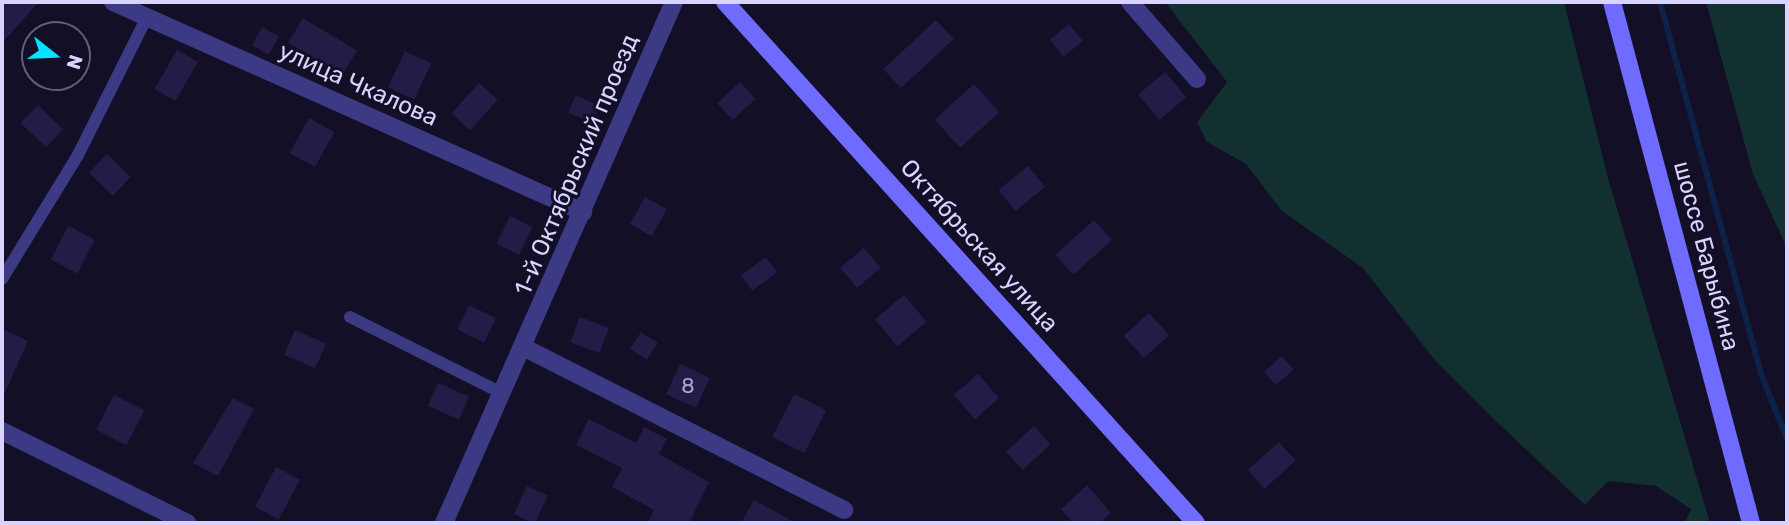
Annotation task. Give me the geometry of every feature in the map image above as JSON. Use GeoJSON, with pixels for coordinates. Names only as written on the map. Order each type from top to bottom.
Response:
{"type":"FeatureCollection","features":[{"type":"Feature","properties":{"kind":"street","name":"улица Чкалова"},"geometry":{"type":"LineString","coordinates":[[113,2],[583,212]]}},
{"type":"Feature","properties":{"kind":"street","name":"1-й Октябрьский проезд"},"geometry":{"type":"LineString","coordinates":[[444,523],[525,348],[674,2]]}},
{"type":"Feature","properties":{"kind":"street","name":"Октябрьская улица"},"geometry":{"type":"LineString","coordinates":[[725,2],[1196,523]]}},
{"type":"Feature","properties":{"kind":"street"},"geometry":{"type":"LineString","coordinates":[[1130,2],[1197,79]]}},
{"type":"Feature","properties":{"kind":"street","name":"шоссе Барыбина"},"geometry":{"type":"LineString","coordinates":[[1612,2],[1751,523]]}},
{"type":"Feature","properties":{"kind":"street"},"geometry":{"type":"LineString","coordinates":[[525,348],[844,510]]}},
{"type":"Feature","properties":{"kind":"street"},"geometry":{"type":"LineString","coordinates":[[2,431],[187,523]]}},
{"type":"Feature","properties":{"kind":"lane"},"geometry":{"type":"LineString","coordinates":[[2,279],[78,155],[147,17]]}},
{"type":"Feature","properties":{"kind":"lane"},"geometry":{"type":"LineString","coordinates":[[350,317],[504,394]]}},
{"type":"Feature","properties":{"kind":"green space"},"geometry":{"type":"Polygon","coordinates":[[[1165,2],[1564,2],[1608,178],[1710,523],[1685,523],[1691,509],[1656,486],[1608,481],[1585,505],[1499,424],[1433,358],[1363,268],[1282,211],[1246,164],[1207,142],[1197,122],[1227,82],[1165,2]]]}},
{"type":"Feature","properties":{"kind":"green space"},"geometry":{"type":"Polygon","coordinates":[[[1706,2],[1787,2],[1787,248],[1753,174],[1706,2]]]}},
{"type":"Feature","properties":{"kind":"building"},"geometry":{"type":"Polygon","coordinates":[[[7,2],[39,2],[2,43],[2,8],[7,2]]]}},
{"type":"Feature","properties":{"kind":"building"},"geometry":{"type":"Polygon","coordinates":[[[303,18],[357,50],[342,75],[288,43],[303,18]]]}},
{"type":"Feature","properties":{"kind":"building"},"geometry":{"type":"Polygon","coordinates":[[[936,20],[954,39],[901,88],[883,69],[936,20]]]}},
{"type":"Feature","properties":{"kind":"building"},"geometry":{"type":"Polygon","coordinates":[[[1069,24],[1083,41],[1063,57],[1050,40],[1069,24]]]}},
{"type":"Feature","properties":{"kind":"building"},"geometry":{"type":"Polygon","coordinates":[[[262,27],[279,36],[269,54],[252,46],[262,27]]]}},
{"type":"Feature","properties":{"kind":"building"},"geometry":{"type":"Polygon","coordinates":[[[177,50],[198,62],[175,101],[154,89],[177,50]]]}},
{"type":"Feature","properties":{"kind":"building"},"geometry":{"type":"Polygon","coordinates":[[[405,51],[431,63],[414,100],[388,87],[405,51]]]}},
{"type":"Feature","properties":{"kind":"building"},"geometry":{"type":"Polygon","coordinates":[[[1165,72],[1186,97],[1159,120],[1138,94],[1165,72]]]}},
{"type":"Feature","properties":{"kind":"building"},"geometry":{"type":"Polygon","coordinates":[[[740,82],[756,99],[733,120],[717,103],[740,82]]]}},
{"type":"Feature","properties":{"kind":"building"},"geometry":{"type":"Polygon","coordinates":[[[479,83],[498,100],[470,130],[452,113],[479,83]]]}},
{"type":"Feature","properties":{"kind":"building"},"geometry":{"type":"Polygon","coordinates":[[[974,84],[999,112],[960,148],[935,119],[974,84]]]}},
{"type":"Feature","properties":{"kind":"building"},"geometry":{"type":"Polygon","coordinates":[[[576,95],[600,106],[592,123],[568,112],[576,95]]]}},
{"type":"Feature","properties":{"kind":"building"},"geometry":{"type":"Polygon","coordinates":[[[38,105],[63,129],[46,147],[21,123],[38,105]]]}},
{"type":"Feature","properties":{"kind":"building"},"geometry":{"type":"Polygon","coordinates":[[[309,118],[334,132],[315,167],[290,153],[309,118]]]}},
{"type":"Feature","properties":{"kind":"building"},"geometry":{"type":"Polygon","coordinates":[[[107,154],[131,177],[113,196],[89,173],[107,154]]]}},
{"type":"Feature","properties":{"kind":"building"},"geometry":{"type":"Polygon","coordinates":[[[1028,166],[1045,187],[1015,211],[998,190],[1028,166]]]}},
{"type":"Feature","properties":{"kind":"building"},"geometry":{"type":"Polygon","coordinates":[[[645,197],[667,209],[652,236],[630,224],[645,197]]]}},
{"type":"Feature","properties":{"kind":"building"},"geometry":{"type":"Polygon","coordinates":[[[510,216],[532,227],[519,255],[496,244],[510,216]]]}},
{"type":"Feature","properties":{"kind":"building"},"geometry":{"type":"Polygon","coordinates":[[[1094,220],[1112,240],[1073,275],[1055,255],[1094,220]]]}},
{"type":"Feature","properties":{"kind":"building"},"geometry":{"type":"Polygon","coordinates":[[[68,226],[95,240],[77,273],[51,260],[68,226]]]}},
{"type":"Feature","properties":{"kind":"building"},"geometry":{"type":"Polygon","coordinates":[[[864,248],[881,268],[857,288],[840,268],[864,248]]]}},
{"type":"Feature","properties":{"kind":"building"},"geometry":{"type":"Polygon","coordinates":[[[766,257],[777,272],[752,291],[741,275],[766,257]]]}},
{"type":"Feature","properties":{"kind":"building"},"geometry":{"type":"Polygon","coordinates":[[[904,295],[926,322],[897,346],[875,319],[904,295]]]}},
{"type":"Feature","properties":{"kind":"building"},"geometry":{"type":"Polygon","coordinates":[[[469,305],[496,318],[484,342],[457,329],[469,305]]]}},
{"type":"Feature","properties":{"kind":"building"},"geometry":{"type":"Polygon","coordinates":[[[1149,313],[1169,335],[1144,358],[1124,336],[1149,313]]]}},
{"type":"Feature","properties":{"kind":"building"},"geometry":{"type":"Polygon","coordinates":[[[580,317],[609,328],[599,353],[570,342],[580,317]]]}},
{"type":"Feature","properties":{"kind":"building"},"geometry":{"type":"Polygon","coordinates":[[[2,329],[28,341],[2,399],[2,329]]]}},
{"type":"Feature","properties":{"kind":"building"},"geometry":{"type":"Polygon","coordinates":[[[295,330],[326,344],[315,368],[284,355],[295,330]]]}},
{"type":"Feature","properties":{"kind":"building"},"geometry":{"type":"Polygon","coordinates":[[[641,332],[658,343],[647,360],[630,349],[641,332]]]}},
{"type":"Feature","properties":{"kind":"building"},"geometry":{"type":"Polygon","coordinates":[[[1282,356],[1294,370],[1276,385],[1264,372],[1282,356]]]}},
{"type":"Feature","properties":{"kind":"building"},"geometry":{"type":"Polygon","coordinates":[[[680,364],[710,378],[696,408],[666,394],[680,364]]]}},
{"type":"Feature","properties":{"kind":"building"},"geometry":{"type":"Polygon","coordinates":[[[978,374],[999,398],[975,419],[954,395],[978,374]]]}},
{"type":"Feature","properties":{"kind":"building"},"geometry":{"type":"Polygon","coordinates":[[[438,383],[469,397],[459,420],[428,406],[438,383]]]}},
{"type":"Feature","properties":{"kind":"building"},"geometry":{"type":"Polygon","coordinates":[[[794,394],[826,410],[804,453],[772,437],[794,394]]]}},
{"type":"Feature","properties":{"kind":"building"},"geometry":{"type":"Polygon","coordinates":[[[114,395],[144,410],[127,445],[96,430],[114,395]]]}},
{"type":"Feature","properties":{"kind":"building"},"geometry":{"type":"Polygon","coordinates":[[[233,398],[254,409],[218,476],[193,463],[233,398]]]}},
{"type":"Feature","properties":{"kind":"building"},"geometry":{"type":"Polygon","coordinates":[[[589,419],[636,443],[644,427],[667,439],[659,454],[709,482],[689,523],[648,523],[654,510],[612,487],[622,468],[576,445],[589,419]]]}},
{"type":"Feature","properties":{"kind":"building"},"geometry":{"type":"Polygon","coordinates":[[[1034,426],[1051,445],[1022,470],[1006,451],[1034,426]]]}},
{"type":"Feature","properties":{"kind":"building"},"geometry":{"type":"Polygon","coordinates":[[[1279,442],[1296,461],[1265,489],[1248,470],[1279,442]]]}},
{"type":"Feature","properties":{"kind":"building"},"geometry":{"type":"Polygon","coordinates":[[[276,467],[300,480],[279,519],[255,507],[276,467]]]}},
{"type":"Feature","properties":{"kind":"building"},"geometry":{"type":"Polygon","coordinates":[[[1087,485],[1111,513],[1100,523],[1073,523],[1061,509],[1087,485]]]}},
{"type":"Feature","properties":{"kind":"building"},"geometry":{"type":"Polygon","coordinates":[[[527,486],[548,496],[535,523],[514,514],[527,486]]]}},
{"type":"Feature","properties":{"kind":"building"},"geometry":{"type":"Polygon","coordinates":[[[754,500],[796,523],[741,523],[754,500]]]}},
{"type":"Feature","properties":{"kind":"waterway"},"geometry":{"type":"LineString","coordinates":[[1660,2],[1761,374],[1787,439]]}}]}
